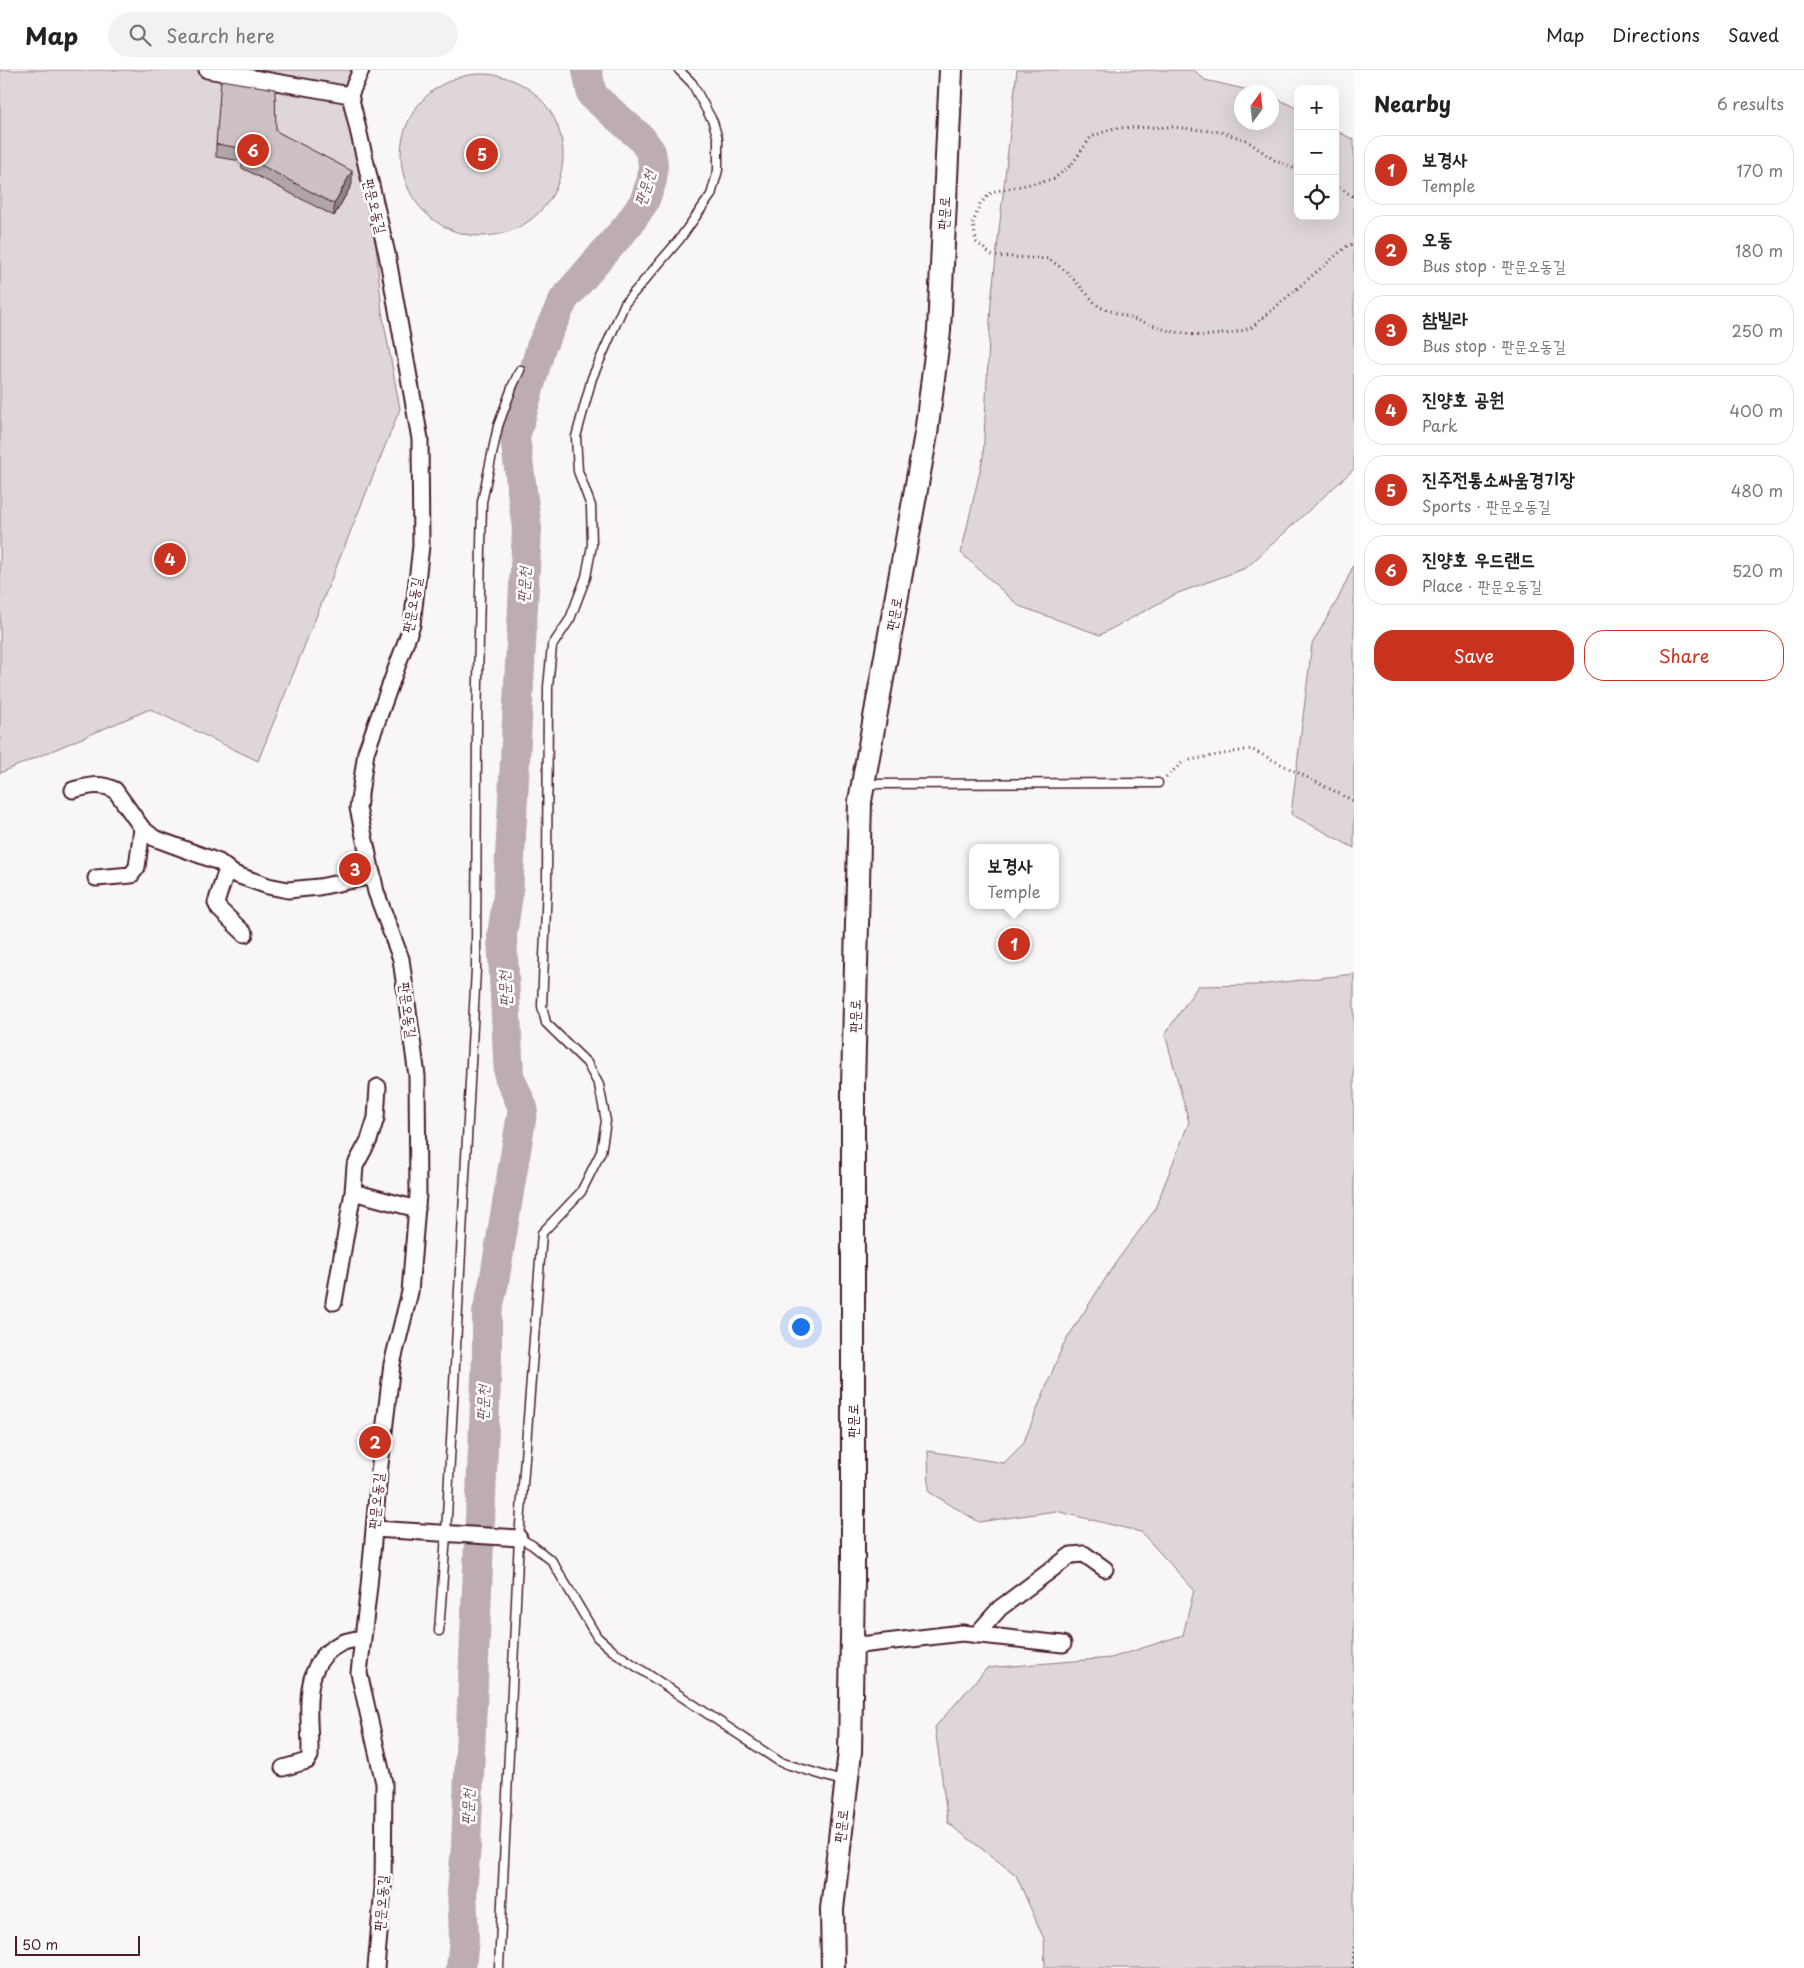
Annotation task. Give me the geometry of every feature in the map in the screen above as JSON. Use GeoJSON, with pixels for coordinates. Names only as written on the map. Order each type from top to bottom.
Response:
{"type":"FeatureCollection","features":[{"type":"Feature","properties":{"kind":"street"},"geometry":{"type":"LineString","coordinates":[[207,70],[350,95],[360,70]]}},
{"type":"Feature","properties":{"kind":"street","name":"판문로"},"geometry":{"type":"LineString","coordinates":[[833,1968],[832,1909],[850,1752],[852,1646],[853,1087],[860,801],[926,434],[938,331],[951,70]]}},
{"type":"Feature","properties":{"kind":"street","name":"판문오동길"},"geometry":{"type":"LineString","coordinates":[[350,95],[387,254],[420,439],[421,546],[412,625],[366,752],[358,808],[376,892],[401,959],[416,1066],[417,1209],[410,1292],[392,1364],[359,1673],[384,1783],[383,1888],[376,1968]]}},
{"type":"Feature","properties":{"kind":"street"},"geometry":{"type":"LineString","coordinates":[[73,790],[95,784],[108,786],[115,790],[142,828],[154,838],[218,862],[234,874],[268,886],[288,890],[319,887],[373,876]]}},
{"type":"Feature","properties":{"kind":"street"},"geometry":{"type":"LineString","coordinates":[[96,878],[120,878],[131,875],[137,867],[142,828]]}},
{"type":"Feature","properties":{"kind":"street"},"geometry":{"type":"LineString","coordinates":[[227,869],[216,902],[219,908],[245,934]]}},
{"type":"Feature","properties":{"kind":"street"},"geometry":{"type":"LineString","coordinates":[[334,1302],[353,1192],[355,1166],[370,1140],[376,1118],[378,1087]]}},
{"type":"Feature","properties":{"kind":"street"},"geometry":{"type":"LineString","coordinates":[[353,1192],[417,1209]]}},
{"type":"Feature","properties":{"kind":"street"},"geometry":{"type":"LineString","coordinates":[[374,1529],[446,1535],[520,1538]]}},
{"type":"Feature","properties":{"kind":"street"},"geometry":{"type":"LineString","coordinates":[[976,1635],[1000,1608],[1071,1555],[1084,1554],[1105,1569]]}},
{"type":"Feature","properties":{"kind":"street"},"geometry":{"type":"LineString","coordinates":[[852,1646],[962,1633],[1063,1644]]}},
{"type":"Feature","properties":{"kind":"street"},"geometry":{"type":"LineString","coordinates":[[283,1768],[306,1761],[310,1756],[309,1706],[314,1668],[325,1654],[337,1646],[363,1638]]}},
{"type":"Feature","properties":{"kind":"lane"},"geometry":{"type":"LineString","coordinates":[[500,1968],[520,1538],[542,1233],[582,1192],[602,1152],[606,1121],[599,1085],[587,1063],[546,1023],[542,1006],[547,885],[548,687],[552,646],[570,619],[586,577],[592,545],[591,506],[578,471],[576,437],[592,378],[625,303],[684,233],[710,195],[718,170],[718,138],[713,122],[692,83],[679,70]]}},
{"type":"Feature","properties":{"kind":"lane"},"geometry":{"type":"LineString","coordinates":[[439,1631],[446,1535],[476,969],[477,717],[482,502],[498,426],[520,370]]}},
{"type":"Feature","properties":{"kind":"lane"},"geometry":{"type":"LineString","coordinates":[[863,784],[1158,784]]}},
{"type":"Feature","properties":{"kind":"lane"},"geometry":{"type":"LineString","coordinates":[[520,1538],[552,1561],[597,1637],[613,1651],[780,1762],[846,1782]]}},
{"type":"Feature","properties":{"kind":"path"},"geometry":{"type":"LineString","coordinates":[[1294,168],[1274,160],[1246,140],[1221,132],[1172,127],[1114,128],[1091,137],[1072,164],[1054,179],[992,192],[980,204],[973,223],[976,242],[993,256],[1049,260],[1067,272],[1099,307],[1169,331],[1203,336],[1233,333],[1251,328],[1347,246],[1354,243]]}},
{"type":"Feature","properties":{"kind":"path"},"geometry":{"type":"LineString","coordinates":[[1339,188],[1354,197]]}},
{"type":"Feature","properties":{"kind":"path"},"geometry":{"type":"LineString","coordinates":[[1158,784],[1184,762],[1251,749],[1354,801]]}},
{"type":"Feature","properties":{"kind":"path"},"geometry":{"type":"LineString","coordinates":[[1353,1968],[1354,1947]]}},
{"type":"Feature","properties":{"kind":"shaded area"},"geometry":{"type":"Polygon","coordinates":[[[0,70],[354,70],[374,225],[382,312],[400,409],[258,761],[150,709],[0,773],[0,70]]]}},
{"type":"Feature","properties":{"kind":"shaded area"},"geometry":{"type":"Polygon","coordinates":[[[1017,70],[1194,70],[1205,80],[1234,87],[1234,130],[1279,130],[1279,100],[1294,107],[1294,220],[1339,220],[1339,132],[1354,140],[1354,469],[1246,568],[1178,593],[1100,635],[1019,606],[961,553],[983,458],[991,302],[1017,70]]]}},
{"type":"Feature","properties":{"kind":"shaded area"},"geometry":{"type":"Polygon","coordinates":[[[490,74],[513,80],[533,92],[545,104],[560,131],[563,155],[560,179],[557,186],[545,206],[533,218],[506,233],[474,236],[451,230],[431,218],[419,206],[404,179],[401,147],[407,124],[419,104],[431,92],[458,77],[490,74]]]}},
{"type":"Feature","properties":{"kind":"shaded area"},"geometry":{"type":"Polygon","coordinates":[[[1354,564],[1354,848],[1291,814],[1312,644],[1339,597],[1354,564]]]}},
{"type":"Feature","properties":{"kind":"shaded area"},"geometry":{"type":"Polygon","coordinates":[[[1354,974],[1354,1968],[1045,1968],[1044,1939],[1016,1875],[948,1823],[935,1727],[987,1668],[1111,1658],[1183,1635],[1194,1590],[1141,1532],[1056,1511],[979,1522],[929,1492],[928,1451],[1004,1463],[1023,1444],[1063,1345],[1116,1262],[1154,1211],[1189,1122],[1165,1034],[1198,986],[1257,985],[1354,974]]]}},
{"type":"Feature","properties":{"kind":"building"},"geometry":{"type":"Polygon","coordinates":[[[221,80],[275,89],[276,131],[352,171],[334,204],[242,155],[247,149],[216,144],[221,80]]]}},
{"type":"Feature","properties":{"kind":"waterway","name":"판문천"},"geometry":{"type":"LineString","coordinates":[[461,1968],[464,1938],[462,1891],[466,1846],[487,1356],[487,1313],[494,1282],[523,1108],[509,1076],[502,935],[508,895],[527,529],[515,437],[541,347],[564,299],[629,224],[644,202],[652,180],[653,164],[651,152],[641,138],[592,95],[587,70]]}},
{"type":"Feature","properties":{"kind":"place","name":"진양호 우드랜드"},"geometry":{"type":"Point","coordinates":[253,150]}},
{"type":"Feature","properties":{"kind":"place","name":"진주전통소싸움경기장"},"geometry":{"type":"Point","coordinates":[482,154]}},
{"type":"Feature","properties":{"kind":"place","name":"진양호 공원"},"geometry":{"type":"Point","coordinates":[170,559]}},
{"type":"Feature","properties":{"kind":"place","name":"참빌라"},"geometry":{"type":"Point","coordinates":[355,869]}},
{"type":"Feature","properties":{"kind":"place","name":"보경사"},"geometry":{"type":"Point","coordinates":[1014,944]}},
{"type":"Feature","properties":{"kind":"place","name":"오동"},"geometry":{"type":"Point","coordinates":[375,1442]}}]}
